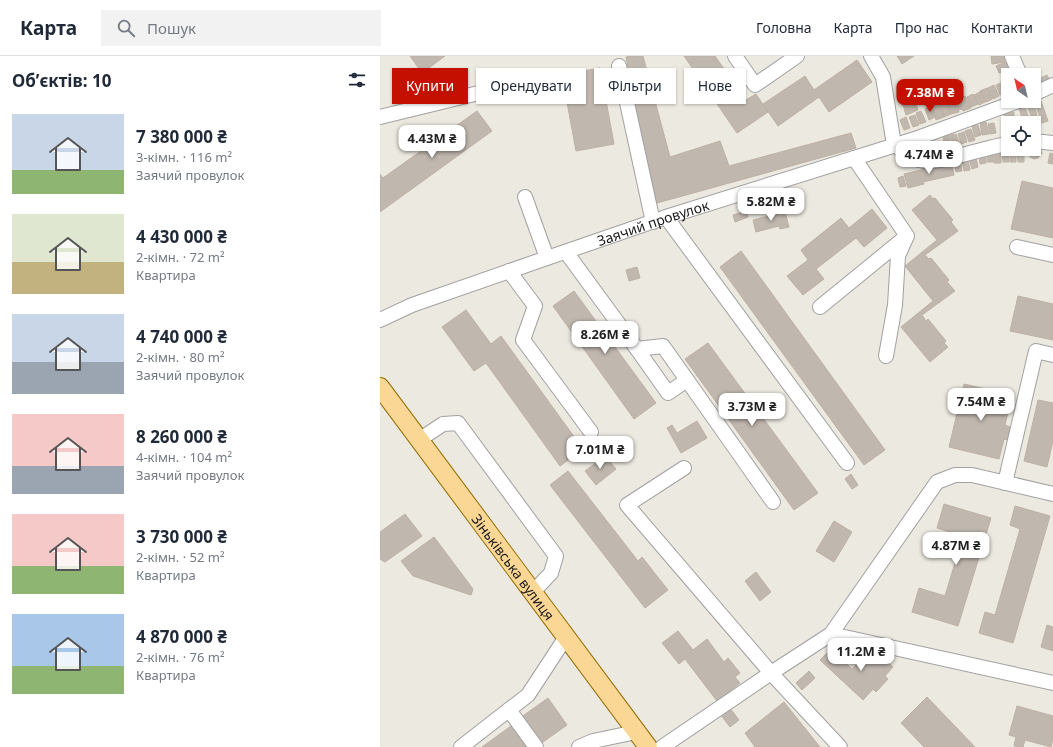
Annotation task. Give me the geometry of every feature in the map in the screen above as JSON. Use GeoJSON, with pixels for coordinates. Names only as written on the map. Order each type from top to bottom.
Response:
{"type":"FeatureCollection","features":[{"type":"Feature","properties":{"kind":"main road","name":"Зіньківська вулиця"},"geometry":{"type":"LineString","coordinates":[[380,387],[648,747]]}},
{"type":"Feature","properties":{"kind":"street"},"geometry":{"type":"LineString","coordinates":[[735,56],[755,85],[796,56]]}},
{"type":"Feature","properties":{"kind":"street"},"geometry":{"type":"LineString","coordinates":[[871,56],[883,77],[894,145],[913,157],[923,161],[936,160],[1001,146]]}},
{"type":"Feature","properties":{"kind":"street"},"geometry":{"type":"LineString","coordinates":[[1012,56],[1017,68]]}},
{"type":"Feature","properties":{"kind":"street"},"geometry":{"type":"LineString","coordinates":[[619,66],[660,220],[847,463]]}},
{"type":"Feature","properties":{"kind":"street"},"geometry":{"type":"LineString","coordinates":[[1041,91],[1053,85]]}},
{"type":"Feature","properties":{"kind":"street"},"geometry":{"type":"LineString","coordinates":[[380,117],[476,94]]}},
{"type":"Feature","properties":{"kind":"street","name":"Заячий провулок"},"geometry":{"type":"LineString","coordinates":[[380,320],[412,305],[509,271],[660,220],[950,127],[1001,108]]}},
{"type":"Feature","properties":{"kind":"street"},"geometry":{"type":"LineString","coordinates":[[1041,142],[1053,143]]}},
{"type":"Feature","properties":{"kind":"street"},"geometry":{"type":"LineString","coordinates":[[854,158],[907,236]]}},
{"type":"Feature","properties":{"kind":"street"},"geometry":{"type":"LineString","coordinates":[[525,197],[547,258]]}},
{"type":"Feature","properties":{"kind":"street"},"geometry":{"type":"LineString","coordinates":[[820,307],[907,236]]}},
{"type":"Feature","properties":{"kind":"street"},"geometry":{"type":"LineString","coordinates":[[886,356],[895,305],[898,256],[907,236]]}},
{"type":"Feature","properties":{"kind":"street"},"geometry":{"type":"LineString","coordinates":[[1017,247],[1053,255]]}},
{"type":"Feature","properties":{"kind":"street"},"geometry":{"type":"LineString","coordinates":[[566,252],[668,393],[687,380]]}},
{"type":"Feature","properties":{"kind":"street"},"geometry":{"type":"LineString","coordinates":[[509,271],[534,306],[523,340],[592,432]]}},
{"type":"Feature","properties":{"kind":"street"},"geometry":{"type":"LineString","coordinates":[[637,349],[663,346],[773,502]]}},
{"type":"Feature","properties":{"kind":"street"},"geometry":{"type":"LineString","coordinates":[[1005,483],[1036,351],[1053,355]]}},
{"type":"Feature","properties":{"kind":"street"},"geometry":{"type":"LineString","coordinates":[[419,440],[443,424],[458,423],[556,556],[551,573],[533,592]]}},
{"type":"Feature","properties":{"kind":"street"},"geometry":{"type":"LineString","coordinates":[[684,468],[627,505],[771,673],[840,747]]}},
{"type":"Feature","properties":{"kind":"street"},"geometry":{"type":"LineString","coordinates":[[662,747],[831,634],[937,482],[948,476],[962,475],[1053,494]]}},
{"type":"Feature","properties":{"kind":"street"},"geometry":{"type":"LineString","coordinates":[[831,634],[1053,682]]}},
{"type":"Feature","properties":{"kind":"street"},"geometry":{"type":"LineString","coordinates":[[461,747],[528,695],[566,637]]}},
{"type":"Feature","properties":{"kind":"street"},"geometry":{"type":"LineString","coordinates":[[509,710],[536,747]]}},
{"type":"Feature","properties":{"kind":"street"},"geometry":{"type":"LineString","coordinates":[[579,747],[593,741],[636,732]]}},
{"type":"Feature","properties":{"kind":"building"},"geometry":{"type":"Polygon","coordinates":[[[410,56],[445,56],[429,68],[418,68],[410,56]]]}},
{"type":"Feature","properties":{"kind":"building"},"geometry":{"type":"Polygon","coordinates":[[[643,56],[646,68],[628,68],[626,57],[643,56]]]}},
{"type":"Feature","properties":{"kind":"building"},"geometry":{"type":"Polygon","coordinates":[[[684,56],[715,56],[723,68],[692,68],[684,56]]]}},
{"type":"Feature","properties":{"kind":"building"},"geometry":{"type":"Polygon","coordinates":[[[897,56],[914,56],[902,64],[897,56]]]}},
{"type":"Feature","properties":{"kind":"building"},"geometry":{"type":"Polygon","coordinates":[[[991,56],[1004,56],[1005,62],[992,64],[991,56]]]}},
{"type":"Feature","properties":{"kind":"building"},"geometry":{"type":"Polygon","coordinates":[[[857,60],[872,82],[829,112],[819,97],[778,126],[763,104],[805,76],[814,90],[857,60]]]}},
{"type":"Feature","properties":{"kind":"building"},"geometry":{"type":"Polygon","coordinates":[[[1006,62],[1009,68],[1001,68],[1001,72],[999,73],[996,66],[1006,62]]]}},
{"type":"Feature","properties":{"kind":"building"},"geometry":{"type":"Polygon","coordinates":[[[594,69],[594,104],[607,104],[614,144],[576,151],[567,104],[586,104],[586,71],[594,69]]]}},
{"type":"Feature","properties":{"kind":"building"},"geometry":{"type":"Polygon","coordinates":[[[1047,75],[1050,81],[1041,85],[1041,78],[1047,75]]]}},
{"type":"Feature","properties":{"kind":"building"},"geometry":{"type":"Polygon","coordinates":[[[1001,83],[1001,95],[1000,95],[996,85],[1001,83]]]}},
{"type":"Feature","properties":{"kind":"building"},"geometry":{"type":"Polygon","coordinates":[[[994,85],[999,96],[993,99],[988,88],[994,85]]]}},
{"type":"Feature","properties":{"kind":"building"},"geometry":{"type":"Polygon","coordinates":[[[987,88],[992,99],[986,102],[980,91],[987,88]]]}},
{"type":"Feature","properties":{"kind":"building"},"geometry":{"type":"Polygon","coordinates":[[[909,91],[911,96],[899,101],[897,96],[909,91]]]}},
{"type":"Feature","properties":{"kind":"building"},"geometry":{"type":"Polygon","coordinates":[[[980,92],[985,102],[979,105],[974,95],[980,92]]]}},
{"type":"Feature","properties":{"kind":"building"},"geometry":{"type":"Polygon","coordinates":[[[756,94],[768,112],[737,133],[717,104],[746,104],[746,100],[756,94]]]}},
{"type":"Feature","properties":{"kind":"building"},"geometry":{"type":"Polygon","coordinates":[[[973,94],[978,104],[971,107],[967,97],[973,94]]]}},
{"type":"Feature","properties":{"kind":"building"},"geometry":{"type":"Polygon","coordinates":[[[965,96],[971,108],[963,111],[958,99],[965,96]]]}},
{"type":"Feature","properties":{"kind":"building"},"geometry":{"type":"Polygon","coordinates":[[[912,97],[915,103],[904,108],[901,101],[912,97]]]}},
{"type":"Feature","properties":{"kind":"building"},"geometry":{"type":"Polygon","coordinates":[[[954,100],[959,112],[951,114],[947,102],[954,100]]]}},
{"type":"Feature","properties":{"kind":"building"},"geometry":{"type":"Polygon","coordinates":[[[958,100],[962,109],[958,110],[955,102],[958,100]]]}},
{"type":"Feature","properties":{"kind":"building"},"geometry":{"type":"Polygon","coordinates":[[[1041,101],[1048,121],[1042,123],[1041,116],[1040,116],[1037,108],[1041,108],[1041,101]]]}},
{"type":"Feature","properties":{"kind":"building"},"geometry":{"type":"Polygon","coordinates":[[[947,103],[951,114],[944,117],[940,105],[947,103]]]}},
{"type":"Feature","properties":{"kind":"building"},"geometry":{"type":"Polygon","coordinates":[[[634,104],[656,104],[670,157],[720,141],[729,166],[851,133],[856,148],[657,203],[644,158],[634,104]]]}},
{"type":"Feature","properties":{"kind":"building"},"geometry":{"type":"Polygon","coordinates":[[[916,104],[918,110],[906,115],[904,109],[916,104]]]}},
{"type":"Feature","properties":{"kind":"building"},"geometry":{"type":"Polygon","coordinates":[[[939,104],[944,117],[936,120],[932,107],[939,104]]]}},
{"type":"Feature","properties":{"kind":"building"},"geometry":{"type":"Polygon","coordinates":[[[931,107],[935,117],[929,120],[925,109],[931,107]]]}},
{"type":"Feature","properties":{"kind":"building"},"geometry":{"type":"Polygon","coordinates":[[[1019,108],[1026,108],[1028,116],[1021,116],[1019,108]]]}},
{"type":"Feature","properties":{"kind":"building"},"geometry":{"type":"Polygon","coordinates":[[[1028,108],[1035,108],[1037,114],[1031,116],[1028,108]]]}},
{"type":"Feature","properties":{"kind":"building"},"geometry":{"type":"Polygon","coordinates":[[[477,111],[492,131],[380,212],[380,174],[383,178],[477,111]]]}},
{"type":"Feature","properties":{"kind":"building"},"geometry":{"type":"Polygon","coordinates":[[[921,111],[926,122],[920,124],[916,113],[921,111]]]}},
{"type":"Feature","properties":{"kind":"building"},"geometry":{"type":"Polygon","coordinates":[[[1014,112],[1014,116],[1004,116],[1004,113],[1014,112]]]}},
{"type":"Feature","properties":{"kind":"building"},"geometry":{"type":"Polygon","coordinates":[[[915,115],[919,125],[913,127],[909,117],[915,115]]]}},
{"type":"Feature","properties":{"kind":"building"},"geometry":{"type":"Polygon","coordinates":[[[906,117],[910,128],[904,130],[900,120],[906,117]]]}},
{"type":"Feature","properties":{"kind":"building"},"geometry":{"type":"Polygon","coordinates":[[[986,122],[989,134],[982,135],[980,123],[986,122]]]}},
{"type":"Feature","properties":{"kind":"building"},"geometry":{"type":"Polygon","coordinates":[[[994,123],[996,133],[990,134],[988,124],[994,123]]]}},
{"type":"Feature","properties":{"kind":"building"},"geometry":{"type":"Polygon","coordinates":[[[978,125],[981,135],[975,137],[972,126],[978,125]]]}},
{"type":"Feature","properties":{"kind":"building"},"geometry":{"type":"Polygon","coordinates":[[[971,129],[975,140],[969,142],[965,131],[971,129]]]}},
{"type":"Feature","properties":{"kind":"building"},"geometry":{"type":"Polygon","coordinates":[[[964,132],[967,142],[961,144],[958,134],[964,132]]]}},
{"type":"Feature","properties":{"kind":"building"},"geometry":{"type":"Polygon","coordinates":[[[956,134],[960,145],[953,147],[950,135],[956,134]]]}},
{"type":"Feature","properties":{"kind":"building"},"geometry":{"type":"Polygon","coordinates":[[[949,135],[951,147],[945,148],[943,136],[949,135]]]}},
{"type":"Feature","properties":{"kind":"building"},"geometry":{"type":"Polygon","coordinates":[[[939,142],[940,149],[929,151],[928,144],[939,142]]]}},
{"type":"Feature","properties":{"kind":"building"},"geometry":{"type":"Polygon","coordinates":[[[993,151],[993,162],[987,162],[987,152],[993,151]]]}},
{"type":"Feature","properties":{"kind":"building"},"geometry":{"type":"Polygon","coordinates":[[[994,151],[1001,151],[1001,163],[994,163],[994,151]]]}},
{"type":"Feature","properties":{"kind":"building"},"geometry":{"type":"Polygon","coordinates":[[[985,152],[986,163],[980,164],[979,153],[985,152]]]}},
{"type":"Feature","properties":{"kind":"building"},"geometry":{"type":"Polygon","coordinates":[[[1050,153],[1053,154],[1053,164],[1048,163],[1050,153]]]}},
{"type":"Feature","properties":{"kind":"building"},"geometry":{"type":"Polygon","coordinates":[[[1002,156],[1008,156],[1009,162],[1003,162],[1002,156]]]}},
{"type":"Feature","properties":{"kind":"building"},"geometry":{"type":"Polygon","coordinates":[[[1010,156],[1016,156],[1016,162],[1010,162],[1010,156]]]}},
{"type":"Feature","properties":{"kind":"building"},"geometry":{"type":"Polygon","coordinates":[[[1018,156],[1024,156],[1024,162],[1018,162],[1018,156]]]}},
{"type":"Feature","properties":{"kind":"building"},"geometry":{"type":"Polygon","coordinates":[[[1030,156],[1040,156],[1034,159],[1030,156]]]}},
{"type":"Feature","properties":{"kind":"building"},"geometry":{"type":"Polygon","coordinates":[[[976,157],[978,167],[972,169],[969,158],[976,157]]]}},
{"type":"Feature","properties":{"kind":"building"},"geometry":{"type":"Polygon","coordinates":[[[968,159],[970,170],[964,171],[962,160],[968,159]]]}},
{"type":"Feature","properties":{"kind":"building"},"geometry":{"type":"Polygon","coordinates":[[[951,161],[954,175],[923,182],[924,184],[908,188],[904,174],[934,167],[951,161]]]}},
{"type":"Feature","properties":{"kind":"building"},"geometry":{"type":"Polygon","coordinates":[[[960,161],[962,171],[956,172],[954,162],[960,161]]]}},
{"type":"Feature","properties":{"kind":"building"},"geometry":{"type":"Polygon","coordinates":[[[903,176],[906,186],[900,187],[898,178],[903,176]]]}},
{"type":"Feature","properties":{"kind":"building"},"geometry":{"type":"Polygon","coordinates":[[[1022,181],[1053,188],[1053,238],[1011,229],[1022,181]]]}},
{"type":"Feature","properties":{"kind":"building"},"geometry":{"type":"Polygon","coordinates":[[[930,195],[933,199],[935,198],[953,220],[951,222],[958,231],[925,255],[929,259],[931,258],[949,280],[947,282],[955,291],[922,315],[926,321],[928,319],[946,341],[944,343],[948,347],[930,362],[901,327],[933,301],[905,266],[937,240],[912,210],[930,195]]]}},
{"type":"Feature","properties":{"kind":"building"},"geometry":{"type":"Polygon","coordinates":[[[872,209],[887,228],[864,247],[856,238],[816,269],[824,279],[803,295],[787,276],[808,260],[801,250],[841,218],[849,228],[872,209]]]}},
{"type":"Feature","properties":{"kind":"building"},"geometry":{"type":"Polygon","coordinates":[[[746,211],[748,217],[735,222],[733,215],[746,211]]]}},
{"type":"Feature","properties":{"kind":"building"},"geometry":{"type":"Polygon","coordinates":[[[785,212],[789,227],[780,229],[779,226],[756,232],[753,220],[785,212]]]}},
{"type":"Feature","properties":{"kind":"building"},"geometry":{"type":"Polygon","coordinates":[[[741,251],[885,450],[864,465],[720,267],[741,251]]]}},
{"type":"Feature","properties":{"kind":"building"},"geometry":{"type":"Polygon","coordinates":[[[637,267],[640,278],[629,281],[626,270],[637,267]]]}},
{"type":"Feature","properties":{"kind":"building"},"geometry":{"type":"Polygon","coordinates":[[[574,291],[656,403],[634,419],[553,306],[574,291]]]}},
{"type":"Feature","properties":{"kind":"building"},"geometry":{"type":"Polygon","coordinates":[[[1018,296],[1053,304],[1053,340],[1010,331],[1018,296]]]}},
{"type":"Feature","properties":{"kind":"building"},"geometry":{"type":"Polygon","coordinates":[[[466,310],[491,344],[501,336],[583,449],[560,466],[486,363],[474,371],[442,327],[466,310]]]}},
{"type":"Feature","properties":{"kind":"building"},"geometry":{"type":"Polygon","coordinates":[[[708,343],[818,493],[794,510],[685,359],[708,343]]]}},
{"type":"Feature","properties":{"kind":"building"},"geometry":{"type":"Polygon","coordinates":[[[964,384],[1012,395],[1005,425],[1010,427],[1007,440],[1004,439],[999,459],[949,447],[964,384]]]}},
{"type":"Feature","properties":{"kind":"building"},"geometry":{"type":"Polygon","coordinates":[[[1038,400],[1053,403],[1053,441],[1047,467],[1024,461],[1038,400]]]}},
{"type":"Feature","properties":{"kind":"building"},"geometry":{"type":"Polygon","coordinates":[[[697,421],[707,438],[681,453],[667,428],[672,425],[677,433],[697,421]]]}},
{"type":"Feature","properties":{"kind":"building"},"geometry":{"type":"Polygon","coordinates":[[[605,456],[616,469],[596,485],[585,471],[605,456]]]}},
{"type":"Feature","properties":{"kind":"building"},"geometry":{"type":"Polygon","coordinates":[[[568,471],[638,561],[642,557],[668,590],[645,608],[550,485],[568,471]]]}},
{"type":"Feature","properties":{"kind":"building"},"geometry":{"type":"Polygon","coordinates":[[[851,474],[858,485],[852,489],[845,479],[851,474]]]}},
{"type":"Feature","properties":{"kind":"building"},"geometry":{"type":"Polygon","coordinates":[[[944,504],[991,518],[958,626],[912,612],[919,588],[945,596],[963,536],[937,528],[944,504]]]}},
{"type":"Feature","properties":{"kind":"building"},"geometry":{"type":"Polygon","coordinates":[[[1015,506],[1050,516],[1013,643],[979,633],[985,612],[995,615],[1020,529],[1010,525],[1015,506]]]}},
{"type":"Feature","properties":{"kind":"building"},"geometry":{"type":"Polygon","coordinates":[[[405,514],[422,536],[385,562],[380,559],[380,532],[405,514]]]}},
{"type":"Feature","properties":{"kind":"building"},"geometry":{"type":"Polygon","coordinates":[[[834,521],[852,532],[834,562],[816,551],[834,521]]]}},
{"type":"Feature","properties":{"kind":"building"},"geometry":{"type":"Polygon","coordinates":[[[434,537],[473,589],[471,595],[413,576],[401,561],[434,537]]]}},
{"type":"Feature","properties":{"kind":"building"},"geometry":{"type":"Polygon","coordinates":[[[756,572],[771,592],[760,601],[745,581],[756,572]]]}},
{"type":"Feature","properties":{"kind":"building"},"geometry":{"type":"Polygon","coordinates":[[[1047,625],[1053,627],[1053,651],[1041,647],[1047,625]]]}},
{"type":"Feature","properties":{"kind":"building"},"geometry":{"type":"Polygon","coordinates":[[[678,631],[693,650],[707,639],[724,662],[728,658],[740,673],[735,677],[740,683],[717,701],[685,659],[679,664],[662,643],[678,631]]]}},
{"type":"Feature","properties":{"kind":"building"},"geometry":{"type":"Polygon","coordinates":[[[873,647],[893,667],[885,676],[888,679],[876,692],[873,689],[863,700],[820,660],[827,653],[831,657],[835,654],[852,669],[873,647]]]}},
{"type":"Feature","properties":{"kind":"building"},"geometry":{"type":"Polygon","coordinates":[[[809,671],[815,678],[802,690],[796,683],[809,671]]]}},
{"type":"Feature","properties":{"kind":"building"},"geometry":{"type":"Polygon","coordinates":[[[927,697],[975,747],[924,747],[901,723],[927,697]]]}},
{"type":"Feature","properties":{"kind":"building"},"geometry":{"type":"Polygon","coordinates":[[[548,698],[567,725],[536,747],[513,723],[548,698]]]}},
{"type":"Feature","properties":{"kind":"building"},"geometry":{"type":"Polygon","coordinates":[[[784,702],[820,747],[755,747],[745,733],[784,702]]]}},
{"type":"Feature","properties":{"kind":"building"},"geometry":{"type":"Polygon","coordinates":[[[1017,706],[1053,716],[1053,738],[1051,747],[1025,740],[1023,747],[1014,746],[1016,737],[1009,735],[1017,706]]]}},
{"type":"Feature","properties":{"kind":"building"},"geometry":{"type":"Polygon","coordinates":[[[729,707],[739,720],[730,727],[720,714],[729,707]]]}},
{"type":"Feature","properties":{"kind":"building"},"geometry":{"type":"Polygon","coordinates":[[[511,726],[526,747],[482,747],[511,726]]]}}]}
